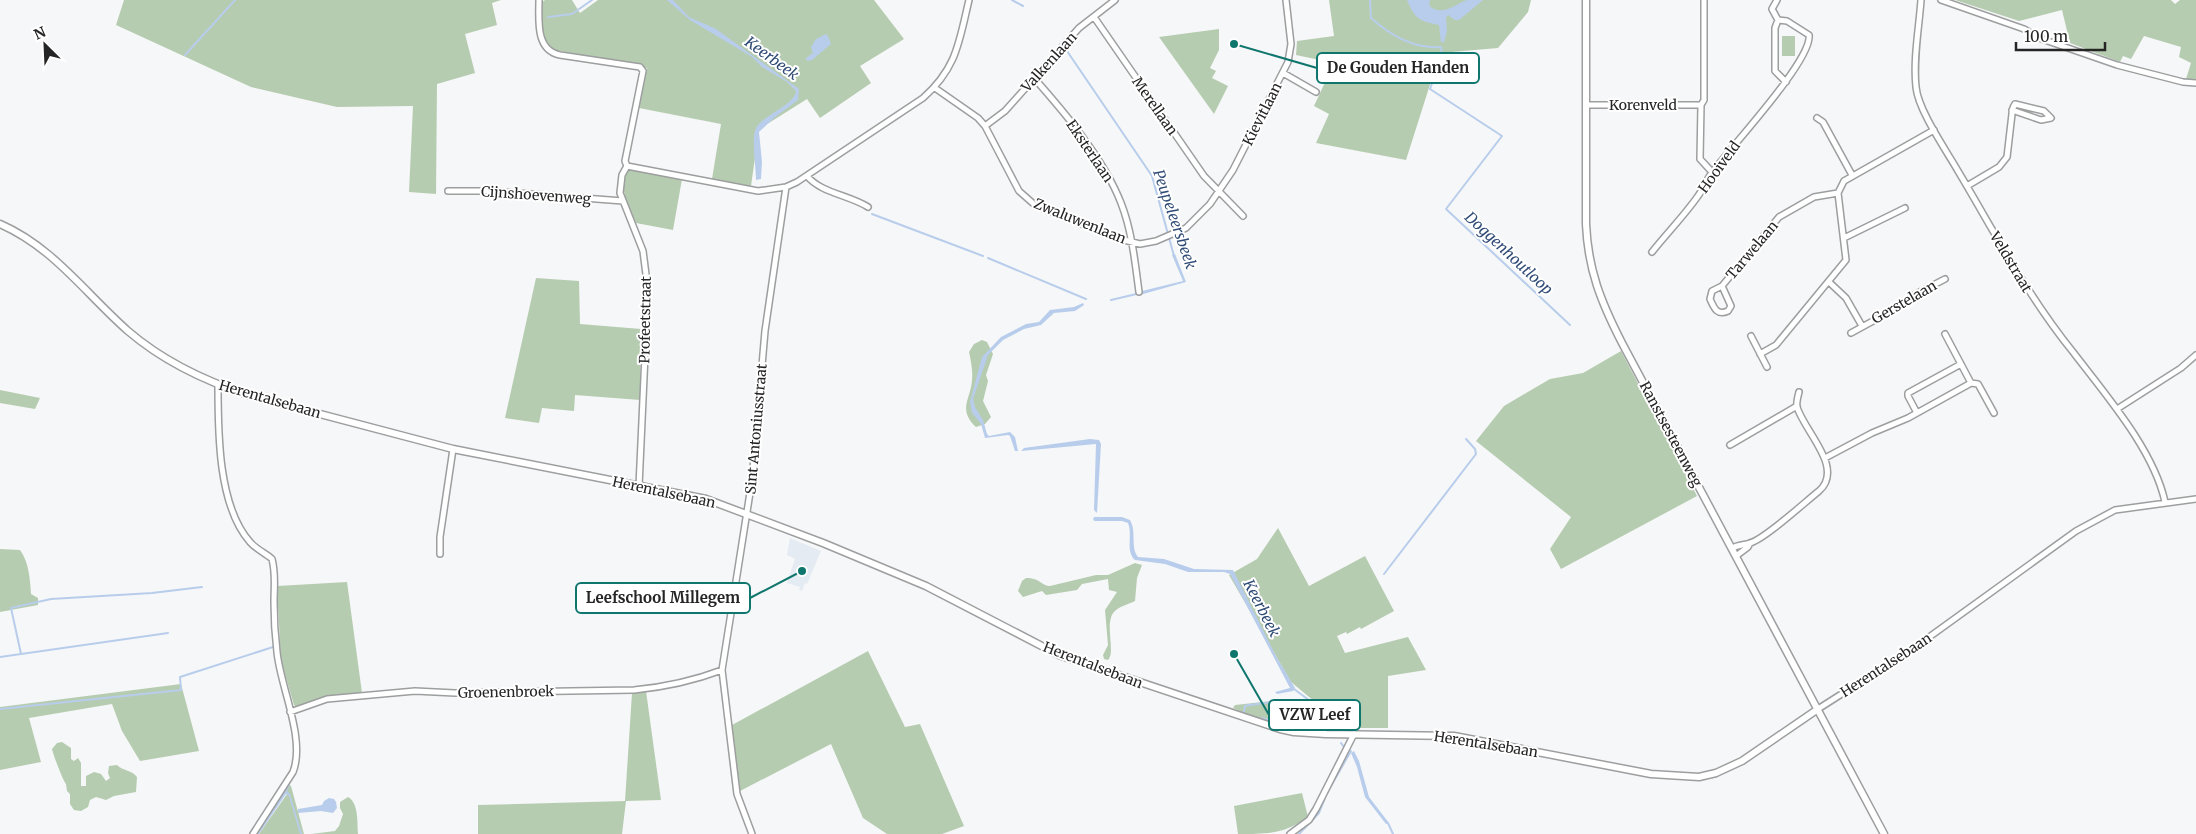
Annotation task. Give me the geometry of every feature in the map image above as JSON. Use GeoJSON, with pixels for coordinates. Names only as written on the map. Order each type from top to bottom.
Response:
{"type":"FeatureCollection","features":[{"type":"Feature","properties":{"kind":"street","name":"Profeetstraat"},"geometry":{"type":"LineString","coordinates":[[540,0],[540,32],[543,44],[549,51],[640,67],[643,71],[625,161],[627,166],[620,184],[623,201],[643,251],[648,290],[639,486]]}},
{"type":"Feature","properties":{"kind":"street"},"geometry":{"type":"LineString","coordinates":[[627,166],[752,190],[771,191],[786,187],[807,176],[935,88],[955,56],[969,0]]}},
{"type":"Feature","properties":{"kind":"street","name":"Valkenlaan"},"geometry":{"type":"LineString","coordinates":[[985,126],[1005,110],[1080,28],[1115,0]]}},
{"type":"Feature","properties":{"kind":"street","name":"Kievitlaan"},"geometry":{"type":"LineString","coordinates":[[1131,242],[1140,244],[1156,241],[1186,228],[1219,193],[1233,170],[1283,73],[1290,54],[1291,44],[1286,0]]}},
{"type":"Feature","properties":{"kind":"street","name":"Ranstsesteenweg"},"geometry":{"type":"LineString","coordinates":[[1586,0],[1587,240],[1592,274],[1598,295],[1884,834]]}},
{"type":"Feature","properties":{"kind":"street"},"geometry":{"type":"LineString","coordinates":[[1704,0],[1704,100],[1701,105],[1700,159],[1712,172]]}},
{"type":"Feature","properties":{"kind":"street"},"geometry":{"type":"LineString","coordinates":[[1777,0],[1772,9],[1778,20],[1775,28],[1775,72],[1786,82]]}},
{"type":"Feature","properties":{"kind":"street","name":"Veldstraat"},"geometry":{"type":"LineString","coordinates":[[1921,0],[1916,87],[1919,99],[1934,130],[2037,305],[2117,409],[2136,439],[2162,488],[2165,502]]}},
{"type":"Feature","properties":{"kind":"street"},"geometry":{"type":"LineString","coordinates":[[1941,0],[2024,29],[2039,38],[2117,65],[2183,82],[2196,83]]}},
{"type":"Feature","properties":{"kind":"street","name":"Merellaan"},"geometry":{"type":"LineString","coordinates":[[1094,17],[1204,176],[1219,193]]}},
{"type":"Feature","properties":{"kind":"street","name":"Hooiveld"},"geometry":{"type":"LineString","coordinates":[[1652,252],[1698,196],[1712,172],[1786,82],[1810,40],[1807,32],[1787,21],[1778,20]]}},
{"type":"Feature","properties":{"kind":"street"},"geometry":{"type":"LineString","coordinates":[[1283,73],[1316,92]]}},
{"type":"Feature","properties":{"kind":"street","name":"Eksterlaan"},"geometry":{"type":"LineString","coordinates":[[1034,78],[1062,109],[1108,175],[1122,204],[1131,242],[1139,292]]}},
{"type":"Feature","properties":{"kind":"street","name":"Zwaluwenlaan"},"geometry":{"type":"LineString","coordinates":[[935,88],[978,118],[985,126],[1019,191],[1026,199],[1052,212],[1131,242]]}},
{"type":"Feature","properties":{"kind":"street"},"geometry":{"type":"LineString","coordinates":[[1967,186],[1999,167],[2007,157],[2012,110],[2015,104],[2019,103],[2044,111],[2051,118],[2041,120],[2012,110]]}},
{"type":"Feature","properties":{"kind":"street","name":"Korenveld"},"geometry":{"type":"LineString","coordinates":[[1586,105],[1701,105]]}},
{"type":"Feature","properties":{"kind":"street"},"geometry":{"type":"LineString","coordinates":[[1818,118],[1823,122],[1852,175]]}},
{"type":"Feature","properties":{"kind":"street"},"geometry":{"type":"LineString","coordinates":[[1760,354],[1776,346],[1846,260],[1838,193],[1844,181],[1934,130]]}},
{"type":"Feature","properties":{"kind":"street"},"geometry":{"type":"LineString","coordinates":[[807,176],[816,185],[859,201],[868,207]]}},
{"type":"Feature","properties":{"kind":"street","name":"Sint Antoniusstraat"},"geometry":{"type":"LineString","coordinates":[[752,834],[737,794],[722,670],[748,514],[765,331],[786,187]]}},
{"type":"Feature","properties":{"kind":"street","name":"Cijnshoevenweg"},"geometry":{"type":"LineString","coordinates":[[448,192],[490,191],[623,201]]}},
{"type":"Feature","properties":{"kind":"street"},"geometry":{"type":"LineString","coordinates":[[1219,193],[1243,216]]}},
{"type":"Feature","properties":{"kind":"street","name":"Tarwelaan"},"geometry":{"type":"LineString","coordinates":[[1722,286],[1731,306],[1728,311],[1720,313],[1714,307],[1710,295],[1715,289],[1722,286],[1779,217],[1814,197],[1838,193]]}},
{"type":"Feature","properties":{"kind":"street"},"geometry":{"type":"LineString","coordinates":[[1844,238],[1905,208]]}},
{"type":"Feature","properties":{"kind":"street","name":"Herentalsebaan"},"geometry":{"type":"LineString","coordinates":[[0,224],[26,236],[46,251],[128,331],[156,353],[218,385],[248,395],[452,449],[706,499],[926,586],[1059,655],[1280,729],[1307,733],[1454,736],[1651,774],[1699,777],[1716,773],[1742,761],[1818,709],[1914,648],[2092,521],[2115,510],[2196,499]]}},
{"type":"Feature","properties":{"kind":"street","name":"Gerstelaan"},"geometry":{"type":"LineString","coordinates":[[1851,333],[1945,279]]}},
{"type":"Feature","properties":{"kind":"street","name":"Gerstelaan"},"geometry":{"type":"LineString","coordinates":[[1829,282],[1846,298],[1862,326]]}},
{"type":"Feature","properties":{"kind":"street"},"geometry":{"type":"LineString","coordinates":[[1945,334],[1971,382],[1978,384],[1994,413]]}},
{"type":"Feature","properties":{"kind":"street"},"geometry":{"type":"LineString","coordinates":[[1751,336],[1767,367]]}},
{"type":"Feature","properties":{"kind":"street"},"geometry":{"type":"LineString","coordinates":[[2117,409],[2181,368],[2196,355]]}},
{"type":"Feature","properties":{"kind":"street"},"geometry":{"type":"LineString","coordinates":[[1917,413],[1908,393],[1961,364]]}},
{"type":"Feature","properties":{"kind":"street"},"geometry":{"type":"LineString","coordinates":[[1825,458],[1872,433],[1917,413],[1971,382]]}},
{"type":"Feature","properties":{"kind":"street"},"geometry":{"type":"LineString","coordinates":[[218,385],[221,449],[226,492],[230,507],[242,531],[251,543],[272,560],[273,564],[277,655],[289,700],[298,750],[298,761],[294,772],[253,834]]}},
{"type":"Feature","properties":{"kind":"street"},"geometry":{"type":"LineString","coordinates":[[1732,548],[1744,543],[1750,543],[1763,536],[1826,485],[1829,479],[1825,458],[1797,406],[1798,392]]}},
{"type":"Feature","properties":{"kind":"street"},"geometry":{"type":"LineString","coordinates":[[1730,445],[1797,406]]}},
{"type":"Feature","properties":{"kind":"street"},"geometry":{"type":"LineString","coordinates":[[440,554],[441,529],[452,449]]}},
{"type":"Feature","properties":{"kind":"street"},"geometry":{"type":"LineString","coordinates":[[1736,556],[1748,547],[1750,543]]}},
{"type":"Feature","properties":{"kind":"street","name":"Groenenbroek"},"geometry":{"type":"LineString","coordinates":[[290,712],[327,699],[415,691],[455,693],[642,689],[688,682],[722,670]]}},
{"type":"Feature","properties":{"kind":"street"},"geometry":{"type":"LineString","coordinates":[[1290,834],[1309,820],[1354,734]]}},
{"type":"Feature","properties":{"kind":"shaded area"},"geometry":{"type":"Polygon","coordinates":[[[790,538],[821,551],[807,584],[805,583],[802,591],[799,590],[800,587],[787,583],[795,559],[787,555],[790,538]]]}},
{"type":"Feature","properties":{"kind":"green space"},"geometry":{"type":"Polygon","coordinates":[[[124,0],[501,0],[492,3],[497,25],[465,34],[475,73],[437,84],[436,194],[409,192],[413,106],[337,107],[251,87],[116,25],[124,0]]]}},
{"type":"Feature","properties":{"kind":"green space"},"geometry":{"type":"Polygon","coordinates":[[[545,0],[572,0],[580,13],[598,0],[874,0],[904,39],[860,66],[871,83],[820,118],[807,99],[759,129],[751,186],[712,179],[721,124],[639,108],[647,68],[550,49],[542,26],[542,2],[545,0]]]}},
{"type":"Feature","properties":{"kind":"green space"},"geometry":{"type":"Polygon","coordinates":[[[1329,0],[1531,0],[1528,12],[1498,48],[1440,53],[1406,160],[1316,143],[1329,114],[1314,106],[1334,63],[1296,55],[1297,41],[1334,36],[1329,0]]]}},
{"type":"Feature","properties":{"kind":"green space"},"geometry":{"type":"Polygon","coordinates":[[[1955,0],[2171,0],[2175,4],[2180,0],[2196,0],[2196,79],[2186,79],[2191,63],[2179,57],[2181,47],[2144,36],[2131,59],[2123,56],[2120,62],[2070,43],[2062,10],[2019,21],[1955,0]]]}},
{"type":"Feature","properties":{"kind":"green space"},"geometry":{"type":"Polygon","coordinates":[[[1219,29],[1219,50],[1210,68],[1216,71],[1212,78],[1228,86],[1214,114],[1159,37],[1219,29]]]}},
{"type":"Feature","properties":{"kind":"green space"},"geometry":{"type":"Polygon","coordinates":[[[1782,36],[1795,36],[1795,56],[1782,56],[1782,36]]]}},
{"type":"Feature","properties":{"kind":"green space"},"geometry":{"type":"Polygon","coordinates":[[[629,169],[682,179],[673,230],[636,223],[624,189],[625,175],[629,169]]]}},
{"type":"Feature","properties":{"kind":"green space"},"geometry":{"type":"Polygon","coordinates":[[[536,278],[579,281],[580,324],[641,329],[640,400],[575,395],[574,411],[542,408],[539,423],[505,418],[536,278]]]}},
{"type":"Feature","properties":{"kind":"green space"},"geometry":{"type":"Polygon","coordinates":[[[982,340],[987,342],[993,354],[986,375],[988,381],[983,401],[991,417],[985,424],[976,427],[970,421],[966,409],[972,377],[969,352],[974,344],[982,340]]]}},
{"type":"Feature","properties":{"kind":"green space"},"geometry":{"type":"Polygon","coordinates":[[[1621,351],[1697,496],[1561,569],[1550,549],[1571,517],[1476,441],[1504,406],[1550,379],[1583,373],[1621,351]]]}},
{"type":"Feature","properties":{"kind":"green space"},"geometry":{"type":"Polygon","coordinates":[[[0,390],[40,398],[35,409],[0,403],[0,390]]]}},
{"type":"Feature","properties":{"kind":"green space"},"geometry":{"type":"Polygon","coordinates":[[[1278,528],[1309,586],[1365,556],[1394,611],[1361,629],[1360,627],[1347,634],[1346,632],[1337,636],[1345,653],[1408,637],[1426,670],[1388,676],[1388,728],[1354,728],[1326,711],[1291,682],[1229,575],[1257,559],[1278,528]]]}},
{"type":"Feature","properties":{"kind":"green space"},"geometry":{"type":"Polygon","coordinates":[[[0,549],[20,550],[27,566],[31,594],[38,598],[38,605],[0,612],[0,549]]]}},
{"type":"Feature","properties":{"kind":"green space"},"geometry":{"type":"Polygon","coordinates":[[[1135,563],[1142,565],[1137,578],[1135,601],[1118,609],[1111,617],[1111,651],[1108,660],[1104,659],[1103,655],[1108,645],[1105,610],[1117,592],[1109,590],[1108,579],[1082,584],[1077,590],[1046,595],[1042,591],[1023,597],[1018,591],[1022,581],[1026,578],[1035,579],[1050,586],[1096,575],[1108,575],[1135,563]]]}},
{"type":"Feature","properties":{"kind":"green space"},"geometry":{"type":"Polygon","coordinates":[[[347,582],[362,693],[328,697],[297,707],[294,705],[281,661],[277,586],[347,582]]]}},
{"type":"Feature","properties":{"kind":"green space"},"geometry":{"type":"Polygon","coordinates":[[[868,651],[905,727],[920,724],[964,826],[942,834],[887,834],[863,818],[831,744],[740,791],[732,725],[868,651]]]}},
{"type":"Feature","properties":{"kind":"green space"},"geometry":{"type":"Polygon","coordinates":[[[181,684],[199,751],[140,761],[122,731],[112,704],[29,718],[41,762],[0,770],[0,707],[181,684]]]}},
{"type":"Feature","properties":{"kind":"green space"},"geometry":{"type":"Polygon","coordinates":[[[646,691],[661,800],[626,801],[622,834],[478,834],[478,805],[625,801],[632,693],[646,691]]]}},
{"type":"Feature","properties":{"kind":"green space"},"geometry":{"type":"Polygon","coordinates":[[[1290,699],[1319,715],[1337,730],[1297,728],[1258,718],[1233,708],[1235,705],[1290,699]]]}},
{"type":"Feature","properties":{"kind":"green space"},"geometry":{"type":"Polygon","coordinates":[[[62,742],[71,748],[71,759],[74,761],[78,758],[81,763],[81,786],[86,786],[86,776],[94,772],[101,774],[106,781],[110,778],[108,773],[109,766],[117,765],[137,777],[136,792],[114,796],[106,800],[96,797],[90,800],[88,807],[81,811],[74,810],[70,804],[70,794],[67,791],[52,749],[57,743],[62,742]]]}},
{"type":"Feature","properties":{"kind":"green space"},"geometry":{"type":"Polygon","coordinates":[[[288,784],[291,786],[304,834],[259,834],[287,794],[285,786],[288,784]]]}},
{"type":"Feature","properties":{"kind":"green space"},"geometry":{"type":"Polygon","coordinates":[[[1302,793],[1308,817],[1299,823],[1276,832],[1238,834],[1234,806],[1302,793]]]}},
{"type":"Feature","properties":{"kind":"green space"},"geometry":{"type":"Polygon","coordinates":[[[348,797],[356,808],[358,834],[311,834],[335,831],[343,814],[340,802],[348,797]]]}},
{"type":"Feature","properties":{"kind":"water"},"geometry":{"type":"Polygon","coordinates":[[[667,0],[673,0],[689,17],[716,29],[799,89],[798,100],[759,132],[762,162],[761,179],[756,180],[754,145],[756,128],[790,101],[796,91],[787,82],[762,67],[752,57],[690,20],[667,0]]]}},
{"type":"Feature","properties":{"kind":"water"},"geometry":{"type":"Polygon","coordinates":[[[1407,0],[1430,0],[1429,5],[1432,8],[1446,10],[1467,0],[1483,0],[1459,20],[1455,20],[1448,15],[1446,18],[1447,31],[1444,42],[1441,42],[1439,25],[1418,18],[1407,0]]]}},
{"type":"Feature","properties":{"kind":"water"},"geometry":{"type":"Polygon","coordinates":[[[826,34],[831,44],[812,60],[807,61],[806,58],[813,53],[811,47],[816,39],[826,34]]]}},
{"type":"Feature","properties":{"kind":"water"},"geometry":{"type":"Polygon","coordinates":[[[1175,254],[1186,282],[1143,294],[1142,291],[1183,281],[1172,255],[1175,254]]]}},
{"type":"Feature","properties":{"kind":"water"},"geometry":{"type":"Polygon","coordinates":[[[1083,303],[1084,305],[1075,311],[1054,313],[1041,325],[1024,329],[1003,340],[988,355],[973,399],[975,407],[983,420],[987,434],[989,436],[1010,432],[1015,437],[1018,451],[1015,451],[1008,435],[985,438],[981,424],[972,413],[970,402],[982,357],[1001,337],[1026,324],[1039,322],[1050,310],[1074,307],[1083,303]]]}},
{"type":"Feature","properties":{"kind":"water"},"geometry":{"type":"Polygon","coordinates":[[[1090,439],[1099,440],[1101,444],[1097,513],[1094,510],[1096,444],[1021,451],[1024,448],[1090,439]]]}},
{"type":"Feature","properties":{"kind":"water"},"geometry":{"type":"Polygon","coordinates":[[[1094,517],[1122,517],[1130,520],[1133,529],[1134,549],[1138,557],[1164,559],[1194,569],[1233,570],[1276,656],[1295,688],[1293,691],[1277,694],[1275,692],[1290,688],[1230,574],[1224,572],[1188,572],[1165,564],[1135,560],[1130,552],[1128,523],[1122,521],[1095,521],[1093,520],[1094,517]]]}},
{"type":"Feature","properties":{"kind":"water"},"geometry":{"type":"Polygon","coordinates":[[[1354,751],[1359,761],[1369,797],[1389,823],[1386,824],[1365,797],[1351,753],[1354,751]]]}},
{"type":"Feature","properties":{"kind":"water"},"geometry":{"type":"Polygon","coordinates":[[[289,784],[287,791],[290,794],[302,834],[300,834],[289,796],[286,794],[259,834],[255,834],[289,784]]]}},
{"type":"Feature","properties":{"kind":"water"},"geometry":{"type":"Polygon","coordinates":[[[329,798],[334,799],[336,802],[337,808],[333,813],[321,811],[298,813],[298,809],[322,805],[329,798]]]}},
{"type":"Feature","properties":{"kind":"waterway"},"geometry":{"type":"LineString","coordinates":[[185,55],[235,0]]}},
{"type":"Feature","properties":{"kind":"waterway"},"geometry":{"type":"LineString","coordinates":[[548,17],[572,14],[592,0]]}},
{"type":"Feature","properties":{"kind":"waterway","name":"Peupeleersbeek"},"geometry":{"type":"LineString","coordinates":[[1012,0],[1023,6]]}},
{"type":"Feature","properties":{"kind":"waterway","name":"Doggenhoutloop"},"geometry":{"type":"LineString","coordinates":[[1370,0],[1371,18],[1386,30],[1412,43],[1422,46],[1441,47],[1442,55],[1430,89],[1502,136],[1446,209],[1570,325]]}},
{"type":"Feature","properties":{"kind":"waterway","name":"Peupeleersbeek"},"geometry":{"type":"LineString","coordinates":[[1067,51],[1152,176],[1174,256]]}},
{"type":"Feature","properties":{"kind":"waterway","name":"Keerbeek"},"geometry":{"type":"LineString","coordinates":[[872,214],[983,256]]}},
{"type":"Feature","properties":{"kind":"waterway","name":"Keerbeek"},"geometry":{"type":"LineString","coordinates":[[988,258],[1086,299]]}},
{"type":"Feature","properties":{"kind":"waterway","name":"Peupeleersbeek"},"geometry":{"type":"LineString","coordinates":[[1111,300],[1145,292]]}},
{"type":"Feature","properties":{"kind":"waterway"},"geometry":{"type":"LineString","coordinates":[[1384,574],[1476,454],[1475,449],[1466,439]]}},
{"type":"Feature","properties":{"kind":"waterway"},"geometry":{"type":"LineString","coordinates":[[21,654],[11,608],[51,599],[152,593],[202,587]]}},
{"type":"Feature","properties":{"kind":"waterway"},"geometry":{"type":"LineString","coordinates":[[0,657],[168,633]]}},
{"type":"Feature","properties":{"kind":"waterway"},"geometry":{"type":"LineString","coordinates":[[0,709],[181,690],[180,677],[273,647]]}},
{"type":"Feature","properties":{"kind":"waterway","name":"Keerbeek"},"geometry":{"type":"LineString","coordinates":[[1294,689],[1325,712]]}},
{"type":"Feature","properties":{"kind":"waterway"},"geometry":{"type":"LineString","coordinates":[[1244,712],[1245,706],[1276,702],[1291,703],[1306,710]]}},
{"type":"Feature","properties":{"kind":"waterway"},"geometry":{"type":"LineString","coordinates":[[1262,718],[1288,726]]}},
{"type":"Feature","properties":{"kind":"waterway","name":"Keerbeek"},"geometry":{"type":"LineString","coordinates":[[1320,719],[1327,724],[1327,728]]}},
{"type":"Feature","properties":{"kind":"waterway"},"geometry":{"type":"LineString","coordinates":[[1294,727],[1325,728]]}},
{"type":"Feature","properties":{"kind":"waterway","name":"Keerbeek"},"geometry":{"type":"LineString","coordinates":[[1341,743],[1344,747]]}},
{"type":"Feature","properties":{"kind":"waterway"},"geometry":{"type":"LineString","coordinates":[[1327,793],[1351,751]]}},
{"type":"Feature","properties":{"kind":"waterway"},"geometry":{"type":"LineString","coordinates":[[1299,834],[1319,813],[1325,798]]}},
{"type":"Feature","properties":{"kind":"waterway","name":"Keerbeek"},"geometry":{"type":"LineString","coordinates":[[1388,823],[1393,834]]}},
{"type":"Feature","properties":{"kind":"place","name":"De Gouden Handen"},"geometry":{"type":"Point","coordinates":[1234,44]}},
{"type":"Feature","properties":{"kind":"place","name":"Leefschool Millegem"},"geometry":{"type":"Point","coordinates":[802,571]}},
{"type":"Feature","properties":{"kind":"place","name":"VZW Leef"},"geometry":{"type":"Point","coordinates":[1234,654]}}]}
